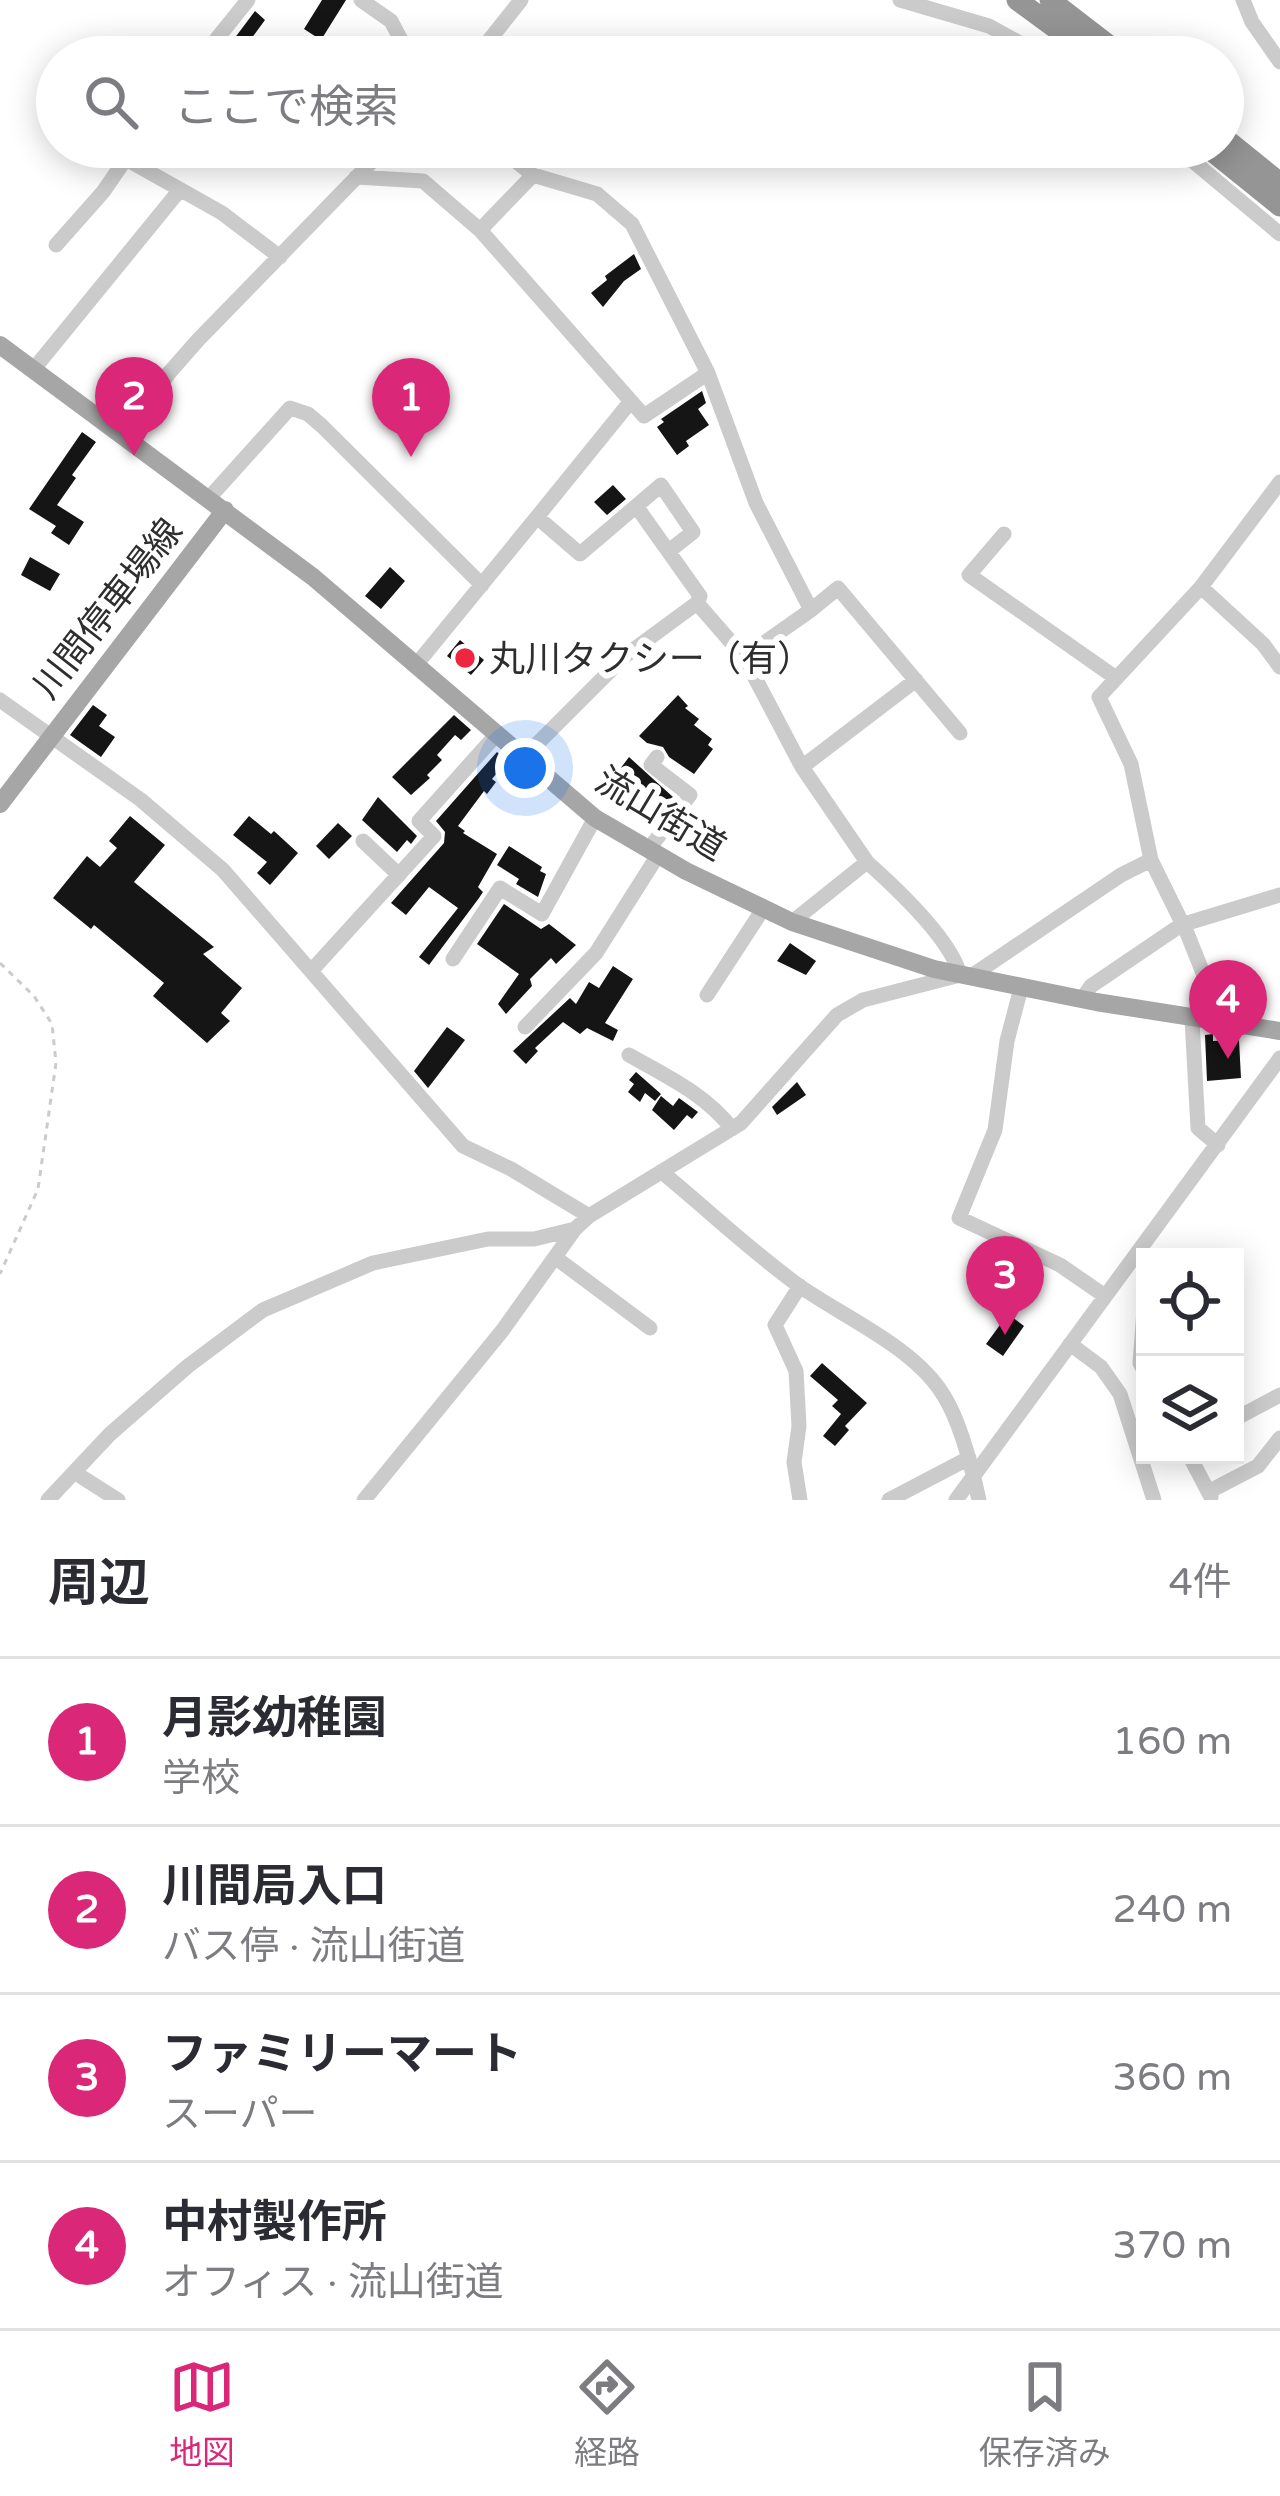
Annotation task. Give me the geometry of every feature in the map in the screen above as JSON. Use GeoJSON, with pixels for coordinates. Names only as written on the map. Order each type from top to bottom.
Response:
{"type":"FeatureCollection","features":[{"type":"Feature","properties":{"kind":"highway"},"geometry":{"type":"LineString","coordinates":[[1017,0],[1066,36]]}},
{"type":"Feature","properties":{"kind":"highway"},"geometry":{"type":"LineString","coordinates":[[1050,0],[1097,36]]}},
{"type":"Feature","properties":{"kind":"highway"},"geometry":{"type":"LineString","coordinates":[[1244,154],[1280,184]]}},
{"type":"Feature","properties":{"kind":"highway"},"geometry":{"type":"LineString","coordinates":[[1233,168],[1280,206]]}},
{"type":"Feature","properties":{"kind":"main road","name":"流山街道"},"geometry":{"type":"LineString","coordinates":[[0,345],[314,577],[595,818],[653,852],[792,922],[908,962],[1021,988],[1280,1031]]}},
{"type":"Feature","properties":{"kind":"main road","name":"川間停車場線"},"geometry":{"type":"LineString","coordinates":[[0,804],[217,504]]}},
{"type":"Feature","properties":{"kind":"street"},"geometry":{"type":"LineString","coordinates":[[219,36],[248,0]]}},
{"type":"Feature","properties":{"kind":"street"},"geometry":{"type":"LineString","coordinates":[[362,0],[392,21],[400,36]]}},
{"type":"Feature","properties":{"kind":"street"},"geometry":{"type":"LineString","coordinates":[[492,36],[520,0]]}},
{"type":"Feature","properties":{"kind":"street"},"geometry":{"type":"LineString","coordinates":[[900,0],[989,26],[1007,36]]}},
{"type":"Feature","properties":{"kind":"street"},"geometry":{"type":"LineString","coordinates":[[1243,0],[1280,62]]}},
{"type":"Feature","properties":{"kind":"street"},"geometry":{"type":"LineString","coordinates":[[56,245],[118,168]]}},
{"type":"Feature","properties":{"kind":"street"},"geometry":{"type":"LineString","coordinates":[[149,168],[179,191],[222,213],[280,257]]}},
{"type":"Feature","properties":{"kind":"street"},"geometry":{"type":"LineString","coordinates":[[125,438],[170,373],[365,168]]}},
{"type":"Feature","properties":{"kind":"street"},"geometry":{"type":"LineString","coordinates":[[524,168],[533,175],[597,194],[632,224],[708,373],[756,503],[811,610]]}},
{"type":"Feature","properties":{"kind":"street"},"geometry":{"type":"LineString","coordinates":[[1201,168],[1280,234]]}},
{"type":"Feature","properties":{"kind":"street"},"geometry":{"type":"LineString","coordinates":[[480,230],[533,175]]}},
{"type":"Feature","properties":{"kind":"street"},"geometry":{"type":"LineString","coordinates":[[356,177],[423,181],[480,230],[644,416],[708,373]]}},
{"type":"Feature","properties":{"kind":"street"},"geometry":{"type":"LineString","coordinates":[[33,370],[179,191]]}},
{"type":"Feature","properties":{"kind":"street"},"geometry":{"type":"LineString","coordinates":[[416,665],[631,400]]}},
{"type":"Feature","properties":{"kind":"street"},"geometry":{"type":"LineString","coordinates":[[217,504],[290,408],[322,426],[482,585]]}},
{"type":"Feature","properties":{"kind":"street"},"geometry":{"type":"LineString","coordinates":[[1223,1023],[1151,860],[1131,764],[1099,697],[1201,587],[1280,482]]}},
{"type":"Feature","properties":{"kind":"street"},"geometry":{"type":"LineString","coordinates":[[537,518],[580,554],[661,485],[693,532],[669,551]]}},
{"type":"Feature","properties":{"kind":"street"},"geometry":{"type":"LineString","coordinates":[[523,758],[625,656],[697,603],[700,596],[636,506]]}},
{"type":"Feature","properties":{"kind":"street"},"geometry":{"type":"LineString","coordinates":[[1004,534],[969,575],[1116,678]]}},
{"type":"Feature","properties":{"kind":"street"},"geometry":{"type":"LineString","coordinates":[[1201,587],[1263,644],[1280,667]]}},
{"type":"Feature","properties":{"kind":"street"},"geometry":{"type":"LineString","coordinates":[[743,656],[838,588],[960,733]]}},
{"type":"Feature","properties":{"kind":"street"},"geometry":{"type":"LineString","coordinates":[[697,603],[743,656],[802,766],[867,862],[943,943],[965,976]]}},
{"type":"Feature","properties":{"kind":"street"},"geometry":{"type":"LineString","coordinates":[[802,766],[916,680]]}},
{"type":"Feature","properties":{"kind":"street"},"geometry":{"type":"LineString","coordinates":[[0,700],[184,834],[223,870],[464,1146],[589,1216]]}},
{"type":"Feature","properties":{"kind":"street"},"geometry":{"type":"LineString","coordinates":[[312,970],[434,836],[419,821],[496,735]]}},
{"type":"Feature","properties":{"kind":"street"},"geometry":{"type":"LineString","coordinates":[[525,1027],[596,953],[690,794],[651,765],[657,757]]}},
{"type":"Feature","properties":{"kind":"street"},"geometry":{"type":"LineString","coordinates":[[453,959],[500,888],[542,914],[595,818]]}},
{"type":"Feature","properties":{"kind":"street"},"geometry":{"type":"LineString","coordinates":[[363,842],[399,875]]}},
{"type":"Feature","properties":{"kind":"street"},"geometry":{"type":"LineString","coordinates":[[370,1498],[575,1228],[589,1216],[756,1111],[837,1015],[863,1000],[965,976],[1120,875],[1151,860]]}},
{"type":"Feature","properties":{"kind":"street"},"geometry":{"type":"LineString","coordinates":[[792,922],[867,862]]}},
{"type":"Feature","properties":{"kind":"street"},"geometry":{"type":"LineString","coordinates":[[1082,999],[1091,986],[1181,925],[1280,895]]}},
{"type":"Feature","properties":{"kind":"street"},"geometry":{"type":"LineString","coordinates":[[707,995],[764,909]]}},
{"type":"Feature","properties":{"kind":"street"},"geometry":{"type":"LineString","coordinates":[[1021,988],[1007,1041],[995,1130],[958,1218],[1060,1265],[1105,1296]]}},
{"type":"Feature","properties":{"kind":"street"},"geometry":{"type":"LineString","coordinates":[[1192,1019],[1198,1128],[1218,1144]]}},
{"type":"Feature","properties":{"kind":"street"},"geometry":{"type":"LineString","coordinates":[[629,1055],[693,1093],[732,1130]]}},
{"type":"Feature","properties":{"kind":"street"},"geometry":{"type":"LineString","coordinates":[[956,1500],[1280,1058]]}},
{"type":"Feature","properties":{"kind":"street"},"geometry":{"type":"LineString","coordinates":[[663,1173],[800,1286],[851,1316],[924,1372],[945,1396],[980,1500]]}},
{"type":"Feature","properties":{"kind":"street"},"geometry":{"type":"LineString","coordinates":[[48,1500],[110,1434],[188,1366],[263,1310],[373,1263],[488,1239],[534,1239],[575,1228]]}},
{"type":"Feature","properties":{"kind":"street"},"geometry":{"type":"LineString","coordinates":[[1150,1248],[1151,1233]]}},
{"type":"Feature","properties":{"kind":"street"},"geometry":{"type":"LineString","coordinates":[[556,1258],[650,1328]]}},
{"type":"Feature","properties":{"kind":"street"},"geometry":{"type":"LineString","coordinates":[[800,1286],[775,1325],[796,1371],[799,1426],[794,1462],[800,1500]]}},
{"type":"Feature","properties":{"kind":"street"},"geometry":{"type":"LineString","coordinates":[[1070,1344],[1101,1367],[1120,1394],[1154,1500]]}},
{"type":"Feature","properties":{"kind":"street"},"geometry":{"type":"LineString","coordinates":[[1244,1414],[1280,1395]]}},
{"type":"Feature","properties":{"kind":"street"},"geometry":{"type":"LineString","coordinates":[[1193,1464],[1209,1497],[1258,1466],[1280,1438]]}},
{"type":"Feature","properties":{"kind":"street"},"geometry":{"type":"LineString","coordinates":[[889,1500],[969,1458]]}},
{"type":"Feature","properties":{"kind":"street"},"geometry":{"type":"LineString","coordinates":[[76,1474],[118,1500]]}},
{"type":"Feature","properties":{"kind":"path"},"geometry":{"type":"LineString","coordinates":[[0,963],[34,996],[52,1024],[56,1063],[38,1189],[0,1274]]}},
{"type":"Feature","properties":{"kind":"building"},"geometry":{"type":"Polygon","coordinates":[[[322,0],[346,0],[324,36],[304,29],[322,0]]]}},
{"type":"Feature","properties":{"kind":"building"},"geometry":{"type":"Polygon","coordinates":[[[255,11],[265,20],[253,36],[236,36],[255,11]]]}},
{"type":"Feature","properties":{"kind":"building"},"geometry":{"type":"Polygon","coordinates":[[[634,254],[641,269],[603,307],[591,293],[634,254]]]}},
{"type":"Feature","properties":{"kind":"building"},"geometry":{"type":"Polygon","coordinates":[[[702,391],[706,403],[698,409],[709,425],[686,441],[689,446],[677,455],[657,427],[664,422],[661,419],[702,391]]]}},
{"type":"Feature","properties":{"kind":"building"},"geometry":{"type":"Polygon","coordinates":[[[82,432],[96,442],[57,505],[84,522],[69,545],[51,533],[56,526],[29,509],[82,432]]]}},
{"type":"Feature","properties":{"kind":"building"},"geometry":{"type":"Polygon","coordinates":[[[613,485],[626,499],[607,515],[594,502],[613,485]]]}},
{"type":"Feature","properties":{"kind":"building"},"geometry":{"type":"Polygon","coordinates":[[[30,557],[60,574],[50,591],[21,575],[30,557]]]}},
{"type":"Feature","properties":{"kind":"building"},"geometry":{"type":"Polygon","coordinates":[[[390,567],[405,581],[381,609],[365,596],[390,567]]]}},
{"type":"Feature","properties":{"kind":"building","name":"丸川タクシー（有）"},"geometry":{"type":"Polygon","coordinates":[[[460,640],[484,660],[471,675],[447,656],[460,640]]]}},
{"type":"Feature","properties":{"kind":"building"},"geometry":{"type":"Polygon","coordinates":[[[678,695],[699,719],[694,725],[712,739],[708,745],[713,749],[694,774],[669,757],[663,747],[639,736],[678,695]]]}},
{"type":"Feature","properties":{"kind":"building"},"geometry":{"type":"Polygon","coordinates":[[[93,705],[107,715],[99,726],[115,737],[101,757],[70,735],[93,705]]]}},
{"type":"Feature","properties":{"kind":"building"},"geometry":{"type":"Polygon","coordinates":[[[454,715],[471,730],[461,740],[455,735],[437,755],[442,760],[427,775],[430,778],[411,795],[392,777],[454,715]]]}},
{"type":"Feature","properties":{"kind":"building"},"geometry":{"type":"Polygon","coordinates":[[[497,752],[507,761],[492,779],[496,782],[458,826],[497,854],[478,887],[483,892],[429,965],[419,957],[458,908],[429,887],[406,915],[391,903],[444,843],[445,832],[436,821],[497,752]]]}},
{"type":"Feature","properties":{"kind":"building"},"geometry":{"type":"Polygon","coordinates":[[[629,757],[673,797],[662,812],[614,777],[629,757]]]}},
{"type":"Feature","properties":{"kind":"building"},"geometry":{"type":"Polygon","coordinates":[[[378,797],[417,836],[397,852],[362,820],[378,797]]]}},
{"type":"Feature","properties":{"kind":"building"},"geometry":{"type":"Polygon","coordinates":[[[130,816],[165,845],[134,882],[214,947],[203,954],[242,988],[221,1013],[230,1021],[207,1043],[153,996],[164,983],[53,898],[87,856],[100,867],[117,848],[109,841],[130,816]]]}},
{"type":"Feature","properties":{"kind":"building"},"geometry":{"type":"Polygon","coordinates":[[[249,816],[298,853],[270,885],[257,873],[267,862],[233,835],[249,816]]]}},
{"type":"Feature","properties":{"kind":"building"},"geometry":{"type":"Polygon","coordinates":[[[338,823],[352,836],[329,859],[316,846],[338,823]]]}},
{"type":"Feature","properties":{"kind":"building"},"geometry":{"type":"Polygon","coordinates":[[[509,846],[546,874],[538,897],[497,865],[509,846]]]}},
{"type":"Feature","properties":{"kind":"building"},"geometry":{"type":"Polygon","coordinates":[[[504,904],[541,929],[549,924],[576,945],[556,964],[551,958],[506,1014],[498,1004],[519,974],[477,944],[504,904]]]}},
{"type":"Feature","properties":{"kind":"building"},"geometry":{"type":"Polygon","coordinates":[[[790,943],[816,961],[806,975],[777,961],[790,943]]]}},
{"type":"Feature","properties":{"kind":"building"},"geometry":{"type":"Polygon","coordinates":[[[613,966],[633,979],[605,1023],[618,1030],[613,1041],[587,1028],[580,1034],[563,1022],[535,1048],[538,1051],[526,1064],[513,1051],[570,998],[576,1004],[589,982],[599,988],[613,966]]]}},
{"type":"Feature","properties":{"kind":"building"},"geometry":{"type":"Polygon","coordinates":[[[447,1027],[465,1040],[428,1088],[414,1071],[447,1027]]]}},
{"type":"Feature","properties":{"kind":"building"},"geometry":{"type":"Polygon","coordinates":[[[1213,1034],[1213,1041],[1239,1040],[1241,1078],[1207,1081],[1205,1035],[1213,1034]]]}},
{"type":"Feature","properties":{"kind":"building"},"geometry":{"type":"Polygon","coordinates":[[[636,1072],[661,1094],[655,1101],[645,1093],[640,1102],[628,1092],[636,1072]]]}},
{"type":"Feature","properties":{"kind":"building"},"geometry":{"type":"Polygon","coordinates":[[[797,1082],[806,1095],[777,1115],[772,1107],[797,1082]]]}},
{"type":"Feature","properties":{"kind":"building"},"geometry":{"type":"Polygon","coordinates":[[[661,1096],[673,1106],[679,1098],[698,1112],[692,1119],[687,1115],[674,1130],[652,1110],[661,1096]]]}},
{"type":"Feature","properties":{"kind":"building"},"geometry":{"type":"Polygon","coordinates":[[[1008,1314],[1024,1326],[1003,1356],[986,1344],[1008,1314]]]}},
{"type":"Feature","properties":{"kind":"building"},"geometry":{"type":"Polygon","coordinates":[[[822,1363],[867,1403],[845,1426],[849,1430],[835,1446],[823,1436],[841,1414],[832,1406],[838,1400],[810,1376],[822,1363]]]}},
{"type":"Feature","properties":{"kind":"place","name":"川間局入口"},"geometry":{"type":"Point","coordinates":[134,456]}},
{"type":"Feature","properties":{"kind":"place","name":"月影幼稚園"},"geometry":{"type":"Point","coordinates":[411,457]}},
{"type":"Feature","properties":{"kind":"place","name":"丸川タクシー（有）"},"geometry":{"type":"Point","coordinates":[465,658]}},
{"type":"Feature","properties":{"kind":"place","name":"中村製作所"},"geometry":{"type":"Point","coordinates":[1228,1059]}},
{"type":"Feature","properties":{"kind":"place","name":"ファミリーマート"},"geometry":{"type":"Point","coordinates":[1005,1335]}}]}
